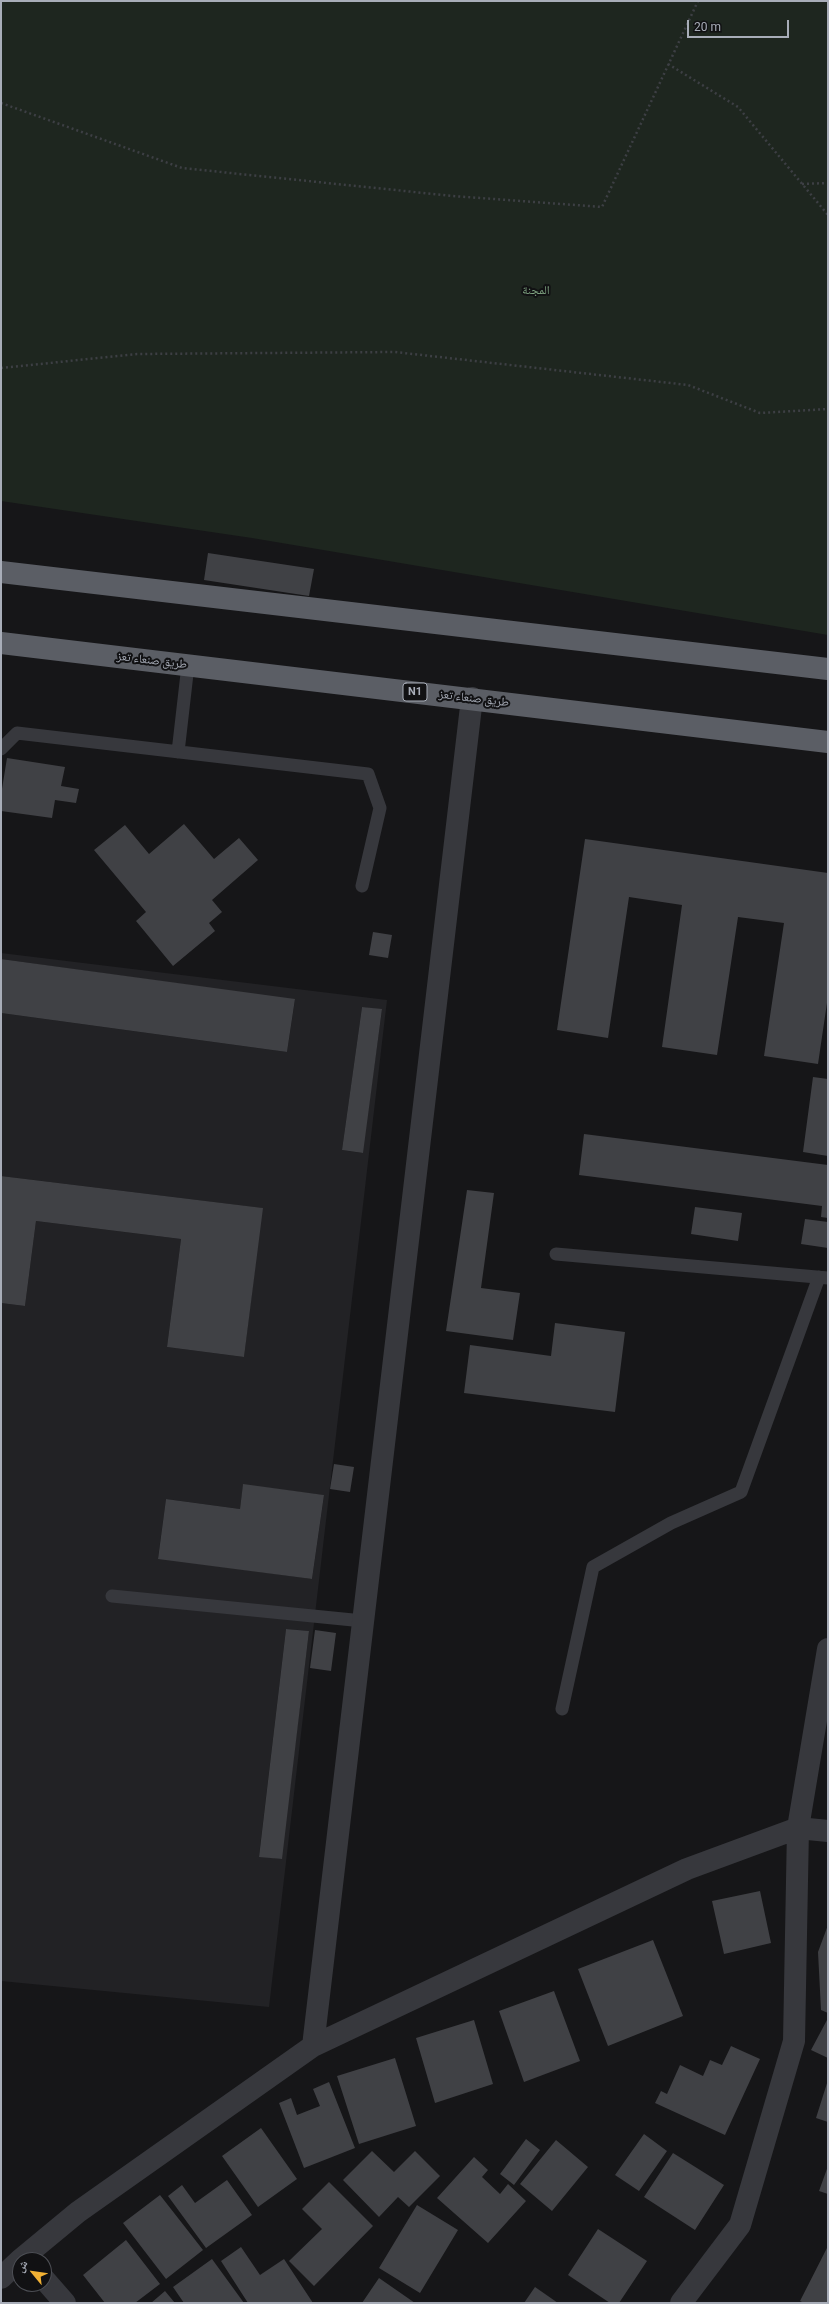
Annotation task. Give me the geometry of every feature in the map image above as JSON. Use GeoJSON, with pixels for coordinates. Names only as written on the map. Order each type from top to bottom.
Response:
{"type":"FeatureCollection","features":[{"type":"Feature","properties":{"kind":"highway"},"geometry":{"type":"LineString","coordinates":[[1,572],[828,669]]}},
{"type":"Feature","properties":{"kind":"highway","name":"طريق صنعاء تعز"},"geometry":{"type":"LineString","coordinates":[[1,643],[472,698],[828,742]]}},
{"type":"Feature","properties":{"kind":"street"},"geometry":{"type":"LineString","coordinates":[[313,2046],[472,698]]}},
{"type":"Feature","properties":{"kind":"street"},"geometry":{"type":"LineString","coordinates":[[681,2303],[740,2225],[794,2041],[798,1828],[828,1648]]}},
{"type":"Feature","properties":{"kind":"street"},"geometry":{"type":"LineString","coordinates":[[31,2252],[78,2212],[313,2046],[687,1868],[798,1828],[828,1831]]}},
{"type":"Feature","properties":{"kind":"street"},"geometry":{"type":"LineString","coordinates":[[1,2278],[12,2268]]}},
{"type":"Feature","properties":{"kind":"street"},"geometry":{"type":"LineString","coordinates":[[52,2288],[65,2303]]}},
{"type":"Feature","properties":{"kind":"lane"},"geometry":{"type":"LineString","coordinates":[[178,752],[188,665]]}},
{"type":"Feature","properties":{"kind":"lane"},"geometry":{"type":"LineString","coordinates":[[1,749],[17,734],[368,774],[380,808],[362,886]]}},
{"type":"Feature","properties":{"kind":"lane"},"geometry":{"type":"LineString","coordinates":[[556,1254],[823,1277],[742,1492],[671,1523],[593,1567],[562,1709]]}},
{"type":"Feature","properties":{"kind":"lane"},"geometry":{"type":"LineString","coordinates":[[112,1596],[363,1621]]}},
{"type":"Feature","properties":{"kind":"path"},"geometry":{"type":"LineString","coordinates":[[1,103],[182,168],[453,196],[602,207],[698,1]]}},
{"type":"Feature","properties":{"kind":"path"},"geometry":{"type":"LineString","coordinates":[[668,64],[738,107],[828,215]]}},
{"type":"Feature","properties":{"kind":"path"},"geometry":{"type":"LineString","coordinates":[[802,184],[828,183]]}},
{"type":"Feature","properties":{"kind":"path"},"geometry":{"type":"LineString","coordinates":[[1,368],[137,354],[395,352],[688,385],[760,413],[828,409]]}},
{"type":"Feature","properties":{"kind":"shaded area"},"geometry":{"type":"Polygon","coordinates":[[[1,953],[387,1000],[269,2007],[1,1981],[1,1303],[25,1306],[36,1221],[181,1239],[167,1347],[244,1357],[262,1208],[1,1176],[1,1013],[287,1052],[295,1000],[1,959],[1,953]],[[362,1007],[342,1150],[362,1153],[382,1010],[362,1007]],[[243,1485],[240,1509],[166,1499],[158,1558],[312,1579],[324,1495],[243,1485]],[[286,1629],[259,1856],[281,1859],[309,1631],[286,1629]]]}},
{"type":"Feature","properties":{"kind":"green space","name":"المجنة"},"geometry":{"type":"Polygon","coordinates":[[[1,1],[828,1],[828,635],[252,538],[1,501],[1,1]]]}},
{"type":"Feature","properties":{"kind":"building"},"geometry":{"type":"Polygon","coordinates":[[[208,553],[314,569],[309,596],[204,580],[208,553]]]}},
{"type":"Feature","properties":{"kind":"building"},"geometry":{"type":"Polygon","coordinates":[[[7,758],[65,767],[61,786],[79,789],[76,803],[55,800],[52,818],[1,811],[1,795],[7,758]]]}},
{"type":"Feature","properties":{"kind":"building"},"geometry":{"type":"Polygon","coordinates":[[[184,824],[214,859],[239,838],[258,860],[212,900],[222,912],[209,923],[215,931],[173,966],[136,921],[146,912],[94,850],[125,825],[149,854],[184,824]]]}},
{"type":"Feature","properties":{"kind":"building"},"geometry":{"type":"Polygon","coordinates":[[[585,839],[828,873],[828,996],[818,1064],[764,1056],[784,923],[738,917],[717,1055],[662,1047],[682,905],[629,897],[608,1038],[557,1030],[585,839]]]}},
{"type":"Feature","properties":{"kind":"building"},"geometry":{"type":"Polygon","coordinates":[[[373,932],[392,935],[388,958],[369,955],[373,932]]]}},
{"type":"Feature","properties":{"kind":"building"},"geometry":{"type":"Polygon","coordinates":[[[1,959],[295,999],[287,1052],[1,1013],[1,959]]]}},
{"type":"Feature","properties":{"kind":"building"},"geometry":{"type":"Polygon","coordinates":[[[362,1007],[382,1009],[363,1153],[342,1150],[362,1007]]]}},
{"type":"Feature","properties":{"kind":"building"},"geometry":{"type":"Polygon","coordinates":[[[813,1077],[828,1079],[828,1156],[803,1152],[813,1077]]]}},
{"type":"Feature","properties":{"kind":"building"},"geometry":{"type":"Polygon","coordinates":[[[584,1134],[828,1165],[828,1218],[821,1217],[822,1206],[579,1175],[584,1134]]]}},
{"type":"Feature","properties":{"kind":"building"},"geometry":{"type":"Polygon","coordinates":[[[1,1176],[263,1208],[244,1357],[167,1347],[181,1239],[36,1221],[25,1306],[1,1303],[1,1176]]]}},
{"type":"Feature","properties":{"kind":"building"},"geometry":{"type":"Polygon","coordinates":[[[467,1190],[494,1193],[481,1288],[520,1293],[513,1340],[446,1331],[467,1190]]]}},
{"type":"Feature","properties":{"kind":"building"},"geometry":{"type":"Polygon","coordinates":[[[695,1207],[742,1213],[738,1241],[691,1234],[695,1207]]]}},
{"type":"Feature","properties":{"kind":"building"},"geometry":{"type":"Polygon","coordinates":[[[805,1219],[828,1222],[828,1248],[801,1244],[805,1219]]]}},
{"type":"Feature","properties":{"kind":"building"},"geometry":{"type":"Polygon","coordinates":[[[555,1323],[625,1332],[615,1412],[464,1393],[470,1345],[551,1356],[555,1323]]]}},
{"type":"Feature","properties":{"kind":"building"},"geometry":{"type":"Polygon","coordinates":[[[334,1464],[354,1467],[350,1492],[330,1489],[334,1464]]]}},
{"type":"Feature","properties":{"kind":"building"},"geometry":{"type":"Polygon","coordinates":[[[243,1484],[324,1495],[312,1579],[158,1559],[166,1499],[240,1509],[243,1484]]]}},
{"type":"Feature","properties":{"kind":"building"},"geometry":{"type":"Polygon","coordinates":[[[286,1629],[309,1631],[282,1859],[259,1857],[286,1629]]]}},
{"type":"Feature","properties":{"kind":"building"},"geometry":{"type":"Polygon","coordinates":[[[315,1630],[336,1633],[331,1671],[310,1668],[315,1630]]]}},
{"type":"Feature","properties":{"kind":"building"},"geometry":{"type":"Polygon","coordinates":[[[760,1891],[771,1943],[724,1954],[712,1901],[760,1891]]]}},
{"type":"Feature","properties":{"kind":"building"},"geometry":{"type":"Polygon","coordinates":[[[828,1925],[828,2013],[821,2010],[818,1952],[828,1925]]]}},
{"type":"Feature","properties":{"kind":"building"},"geometry":{"type":"Polygon","coordinates":[[[653,1940],[683,2016],[608,2046],[578,1969],[653,1940]]]}},
{"type":"Feature","properties":{"kind":"building"},"geometry":{"type":"Polygon","coordinates":[[[554,1991],[580,2061],[524,2082],[499,2011],[554,1991]]]}},
{"type":"Feature","properties":{"kind":"building"},"geometry":{"type":"Polygon","coordinates":[[[474,2020],[493,2084],[435,2103],[416,2038],[474,2020]]]}},
{"type":"Feature","properties":{"kind":"building"},"geometry":{"type":"Polygon","coordinates":[[[828,2020],[828,2058],[811,2050],[828,2020]]]}},
{"type":"Feature","properties":{"kind":"building"},"geometry":{"type":"Polygon","coordinates":[[[731,2046],[760,2059],[725,2135],[655,2103],[661,2091],[667,2094],[680,2065],[703,2076],[710,2060],[722,2065],[731,2046]]]}},
{"type":"Feature","properties":{"kind":"building"},"geometry":{"type":"Polygon","coordinates":[[[395,2058],[416,2126],[359,2144],[337,2076],[395,2058]]]}},
{"type":"Feature","properties":{"kind":"building"},"geometry":{"type":"Polygon","coordinates":[[[828,2080],[828,2122],[816,2118],[828,2080]]]}},
{"type":"Feature","properties":{"kind":"building"},"geometry":{"type":"Polygon","coordinates":[[[329,2082],[355,2148],[304,2168],[279,2103],[291,2098],[297,2115],[320,2106],[313,2089],[329,2082]]]}},
{"type":"Feature","properties":{"kind":"building"},"geometry":{"type":"Polygon","coordinates":[[[261,2128],[297,2179],[258,2207],[222,2156],[261,2128]]]}},
{"type":"Feature","properties":{"kind":"building"},"geometry":{"type":"Polygon","coordinates":[[[644,2134],[667,2151],[639,2191],[615,2175],[644,2134]]]}},
{"type":"Feature","properties":{"kind":"building"},"geometry":{"type":"Polygon","coordinates":[[[526,2139],[540,2150],[514,2185],[500,2174],[526,2139]]]}},
{"type":"Feature","properties":{"kind":"building"},"geometry":{"type":"Polygon","coordinates":[[[556,2140],[588,2167],[552,2211],[520,2184],[556,2140]]]}},
{"type":"Feature","properties":{"kind":"building"},"geometry":{"type":"Polygon","coordinates":[[[372,2151],[394,2172],[415,2151],[440,2176],[409,2207],[398,2197],[379,2217],[343,2180],[372,2151]]]}},
{"type":"Feature","properties":{"kind":"building"},"geometry":{"type":"Polygon","coordinates":[[[673,2153],[724,2185],[695,2230],[644,2197],[673,2153]]]}},
{"type":"Feature","properties":{"kind":"building"},"geometry":{"type":"Polygon","coordinates":[[[474,2157],[488,2170],[482,2177],[500,2194],[508,2184],[526,2201],[488,2243],[437,2198],[474,2157]]]}},
{"type":"Feature","properties":{"kind":"building"},"geometry":{"type":"Polygon","coordinates":[[[828,2166],[828,2194],[819,2191],[828,2166]]]}},
{"type":"Feature","properties":{"kind":"building"},"geometry":{"type":"Polygon","coordinates":[[[227,2180],[252,2215],[206,2248],[168,2196],[182,2185],[195,2203],[227,2180]]]}},
{"type":"Feature","properties":{"kind":"building"},"geometry":{"type":"Polygon","coordinates":[[[329,2182],[373,2226],[314,2286],[289,2261],[322,2229],[302,2209],[329,2182]]]}},
{"type":"Feature","properties":{"kind":"building"},"geometry":{"type":"Polygon","coordinates":[[[160,2195],[203,2250],[166,2279],[123,2223],[160,2195]]]}},
{"type":"Feature","properties":{"kind":"building"},"geometry":{"type":"Polygon","coordinates":[[[417,2205],[458,2230],[420,2293],[379,2268],[417,2205]]]}},
{"type":"Feature","properties":{"kind":"building"},"geometry":{"type":"Polygon","coordinates":[[[598,2229],[647,2261],[619,2303],[610,2303],[568,2275],[598,2229]]]}},
{"type":"Feature","properties":{"kind":"building"},"geometry":{"type":"Polygon","coordinates":[[[126,2240],[160,2284],[135,2303],[105,2303],[83,2275],[126,2240]]]}},
{"type":"Feature","properties":{"kind":"building"},"geometry":{"type":"Polygon","coordinates":[[[828,2246],[828,2303],[804,2303],[800,2301],[828,2246]]]}},
{"type":"Feature","properties":{"kind":"building"},"geometry":{"type":"Polygon","coordinates":[[[241,2247],[260,2275],[284,2259],[313,2303],[248,2303],[221,2261],[241,2247]]]}},
{"type":"Feature","properties":{"kind":"building"},"geometry":{"type":"Polygon","coordinates":[[[212,2259],[244,2303],[184,2303],[173,2287],[212,2259]]]}},
{"type":"Feature","properties":{"kind":"building"},"geometry":{"type":"Polygon","coordinates":[[[379,2278],[415,2303],[362,2303],[379,2278]]]}},
{"type":"Feature","properties":{"kind":"building"},"geometry":{"type":"Polygon","coordinates":[[[535,2287],[558,2303],[524,2303],[535,2287]]]}},
{"type":"Feature","properties":{"kind":"building"},"geometry":{"type":"Polygon","coordinates":[[[165,2291],[175,2303],[151,2303],[165,2291]]]}}]}
